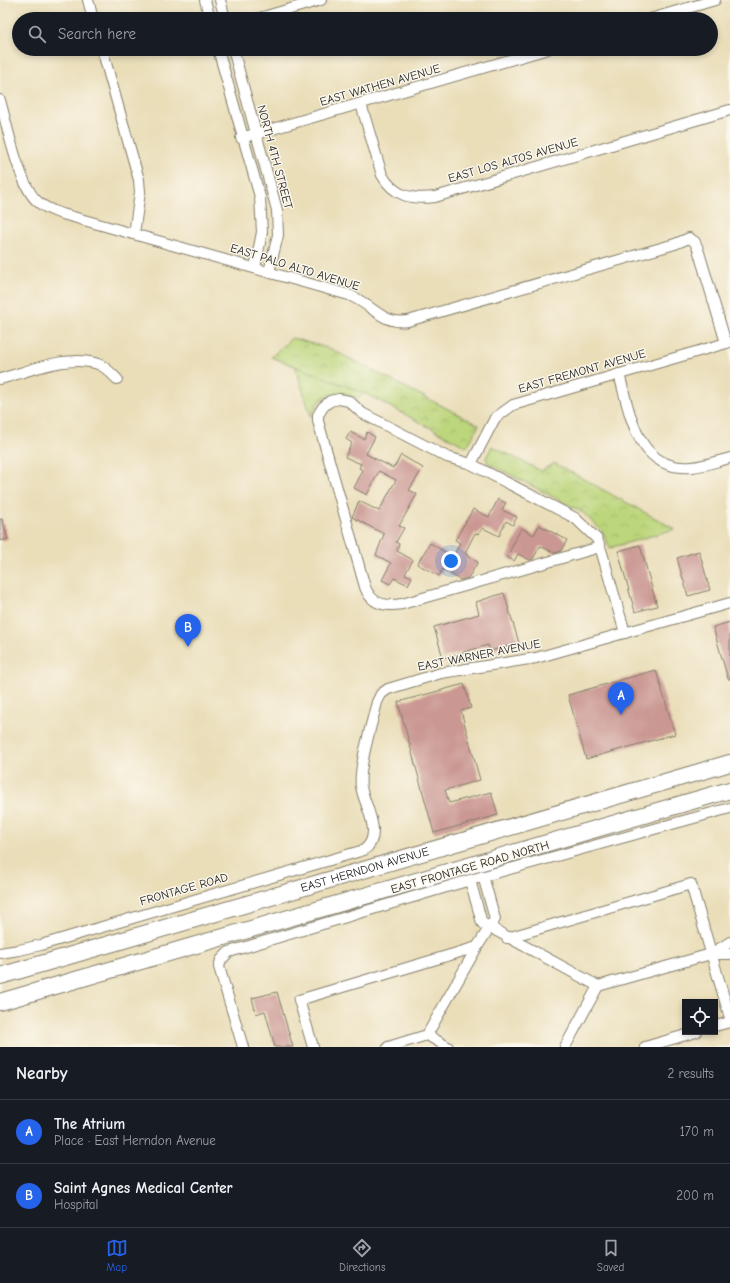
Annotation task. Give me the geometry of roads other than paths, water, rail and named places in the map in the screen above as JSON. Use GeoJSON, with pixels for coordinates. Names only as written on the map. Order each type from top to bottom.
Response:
{"type":"FeatureCollection","features":[{"type":"Feature","properties":{"kind":"main road","name":"EAST HERNDON AVENUE"},"geometry":{"type":"LineString","coordinates":[[0,976],[730,763]]}},
{"type":"Feature","properties":{"kind":"main road"},"geometry":{"type":"LineString","coordinates":[[0,1002],[730,790]]}},
{"type":"Feature","properties":{"kind":"street"},"geometry":{"type":"LineString","coordinates":[[88,0],[91,12]]}},
{"type":"Feature","properties":{"kind":"street"},"geometry":{"type":"LineString","coordinates":[[205,0],[208,12]]}},
{"type":"Feature","properties":{"kind":"street"},"geometry":{"type":"LineString","coordinates":[[220,0],[223,12]]}},
{"type":"Feature","properties":{"kind":"street"},"geometry":{"type":"LineString","coordinates":[[280,12],[321,0]]}},
{"type":"Feature","properties":{"kind":"street"},"geometry":{"type":"LineString","coordinates":[[674,12],[714,0]]}},
{"type":"Feature","properties":{"kind":"street"},"geometry":{"type":"LineString","coordinates":[[104,56],[139,180],[140,192],[134,234]]}},
{"type":"Feature","properties":{"kind":"street"},"geometry":{"type":"LineString","coordinates":[[220,56],[241,138],[260,197],[262,213],[261,244],[255,268]]}},
{"type":"Feature","properties":{"kind":"street","name":"NORTH 4TH STREET"},"geometry":{"type":"LineString","coordinates":[[235,56],[273,193],[279,226],[276,248],[269,272]]}},
{"type":"Feature","properties":{"kind":"street","name":"EAST WATHEN AVENUE"},"geometry":{"type":"LineString","coordinates":[[241,138],[524,56]]}},
{"type":"Feature","properties":{"kind":"street"},"geometry":{"type":"LineString","coordinates":[[0,100],[2,112]]}},
{"type":"Feature","properties":{"kind":"street","name":"EAST LOS ALTOS AVENUE"},"geometry":{"type":"LineString","coordinates":[[361,104],[382,175],[387,184],[396,192],[408,197],[420,199],[434,197],[730,110]]}},
{"type":"Feature","properties":{"kind":"street","name":"EAST PALO ALTO AVENUE"},"geometry":{"type":"LineString","coordinates":[[2,112],[20,169],[31,195],[46,208],[58,213],[349,295],[366,303],[387,319],[397,323],[660,249],[689,238],[695,242],[698,249],[728,342]]}},
{"type":"Feature","properties":{"kind":"street","name":"EAST FREMONT AVENUE"},"geometry":{"type":"LineString","coordinates":[[471,464],[495,418],[505,410],[523,402],[728,342]]}},
{"type":"Feature","properties":{"kind":"street"},"geometry":{"type":"LineString","coordinates":[[0,379],[51,364],[77,361],[98,364],[118,379]]}},
{"type":"Feature","properties":{"kind":"street"},"geometry":{"type":"LineString","coordinates":[[619,374],[635,430],[645,448],[653,456],[671,465],[681,467],[703,465],[730,458]]}},
{"type":"Feature","properties":{"kind":"street"},"geometry":{"type":"LineString","coordinates":[[600,547],[402,604],[391,606],[377,602],[370,597],[365,587],[318,421],[318,415],[323,407],[330,401],[338,399],[349,401],[362,413],[447,458],[471,464],[575,518],[590,531],[600,547],[625,633]]}},
{"type":"Feature","properties":{"kind":"street","name":"EAST WARNER AVENUE"},"geometry":{"type":"LineString","coordinates":[[372,842],[372,825],[361,780],[377,702],[381,694],[396,686],[441,673],[512,664],[730,603]]}},
{"type":"Feature","properties":{"kind":"street","name":"EAST FRONTAGE ROAD NORTH"},"geometry":{"type":"LineString","coordinates":[[243,1047],[219,967],[221,960],[229,952],[483,876],[730,808]]}},
{"type":"Feature","properties":{"kind":"street","name":"FRONTAGE ROAD"},"geometry":{"type":"LineString","coordinates":[[0,953],[41,944],[352,854],[364,850],[372,842]]}},
{"type":"Feature","properties":{"kind":"street"},"geometry":{"type":"LineString","coordinates":[[388,1047],[427,1035],[477,947],[491,928],[495,919],[483,876]]}},
{"type":"Feature","properties":{"kind":"street"},"geometry":{"type":"LineString","coordinates":[[470,880],[482,923],[507,938],[598,986],[711,954],[730,954]]}},
{"type":"Feature","properties":{"kind":"street"},"geometry":{"type":"LineString","coordinates":[[507,938],[691,884],[730,1018]]}},
{"type":"Feature","properties":{"kind":"street"},"geometry":{"type":"LineString","coordinates":[[711,954],[730,942]]}},
{"type":"Feature","properties":{"kind":"street"},"geometry":{"type":"LineString","coordinates":[[313,1047],[299,1000],[477,947]]}},
{"type":"Feature","properties":{"kind":"street"},"geometry":{"type":"LineString","coordinates":[[565,1047],[598,986]]}},
{"type":"Feature","properties":{"kind":"street"},"geometry":{"type":"LineString","coordinates":[[718,1025],[730,1022]]}},
{"type":"Feature","properties":{"kind":"street"},"geometry":{"type":"LineString","coordinates":[[427,1035],[448,1047]]}},
{"type":"Feature","properties":{"kind":"street"},"geometry":{"type":"LineString","coordinates":[[645,1047],[686,1035]]}},
{"type":"Feature","properties":{"kind":"place","name":"Saint Agnes Medical Center"},"geometry":{"type":"Point","coordinates":[188,647]}},
{"type":"Feature","properties":{"kind":"place","name":"The Atrium"},"geometry":{"type":"Point","coordinates":[621,715]}}]}
